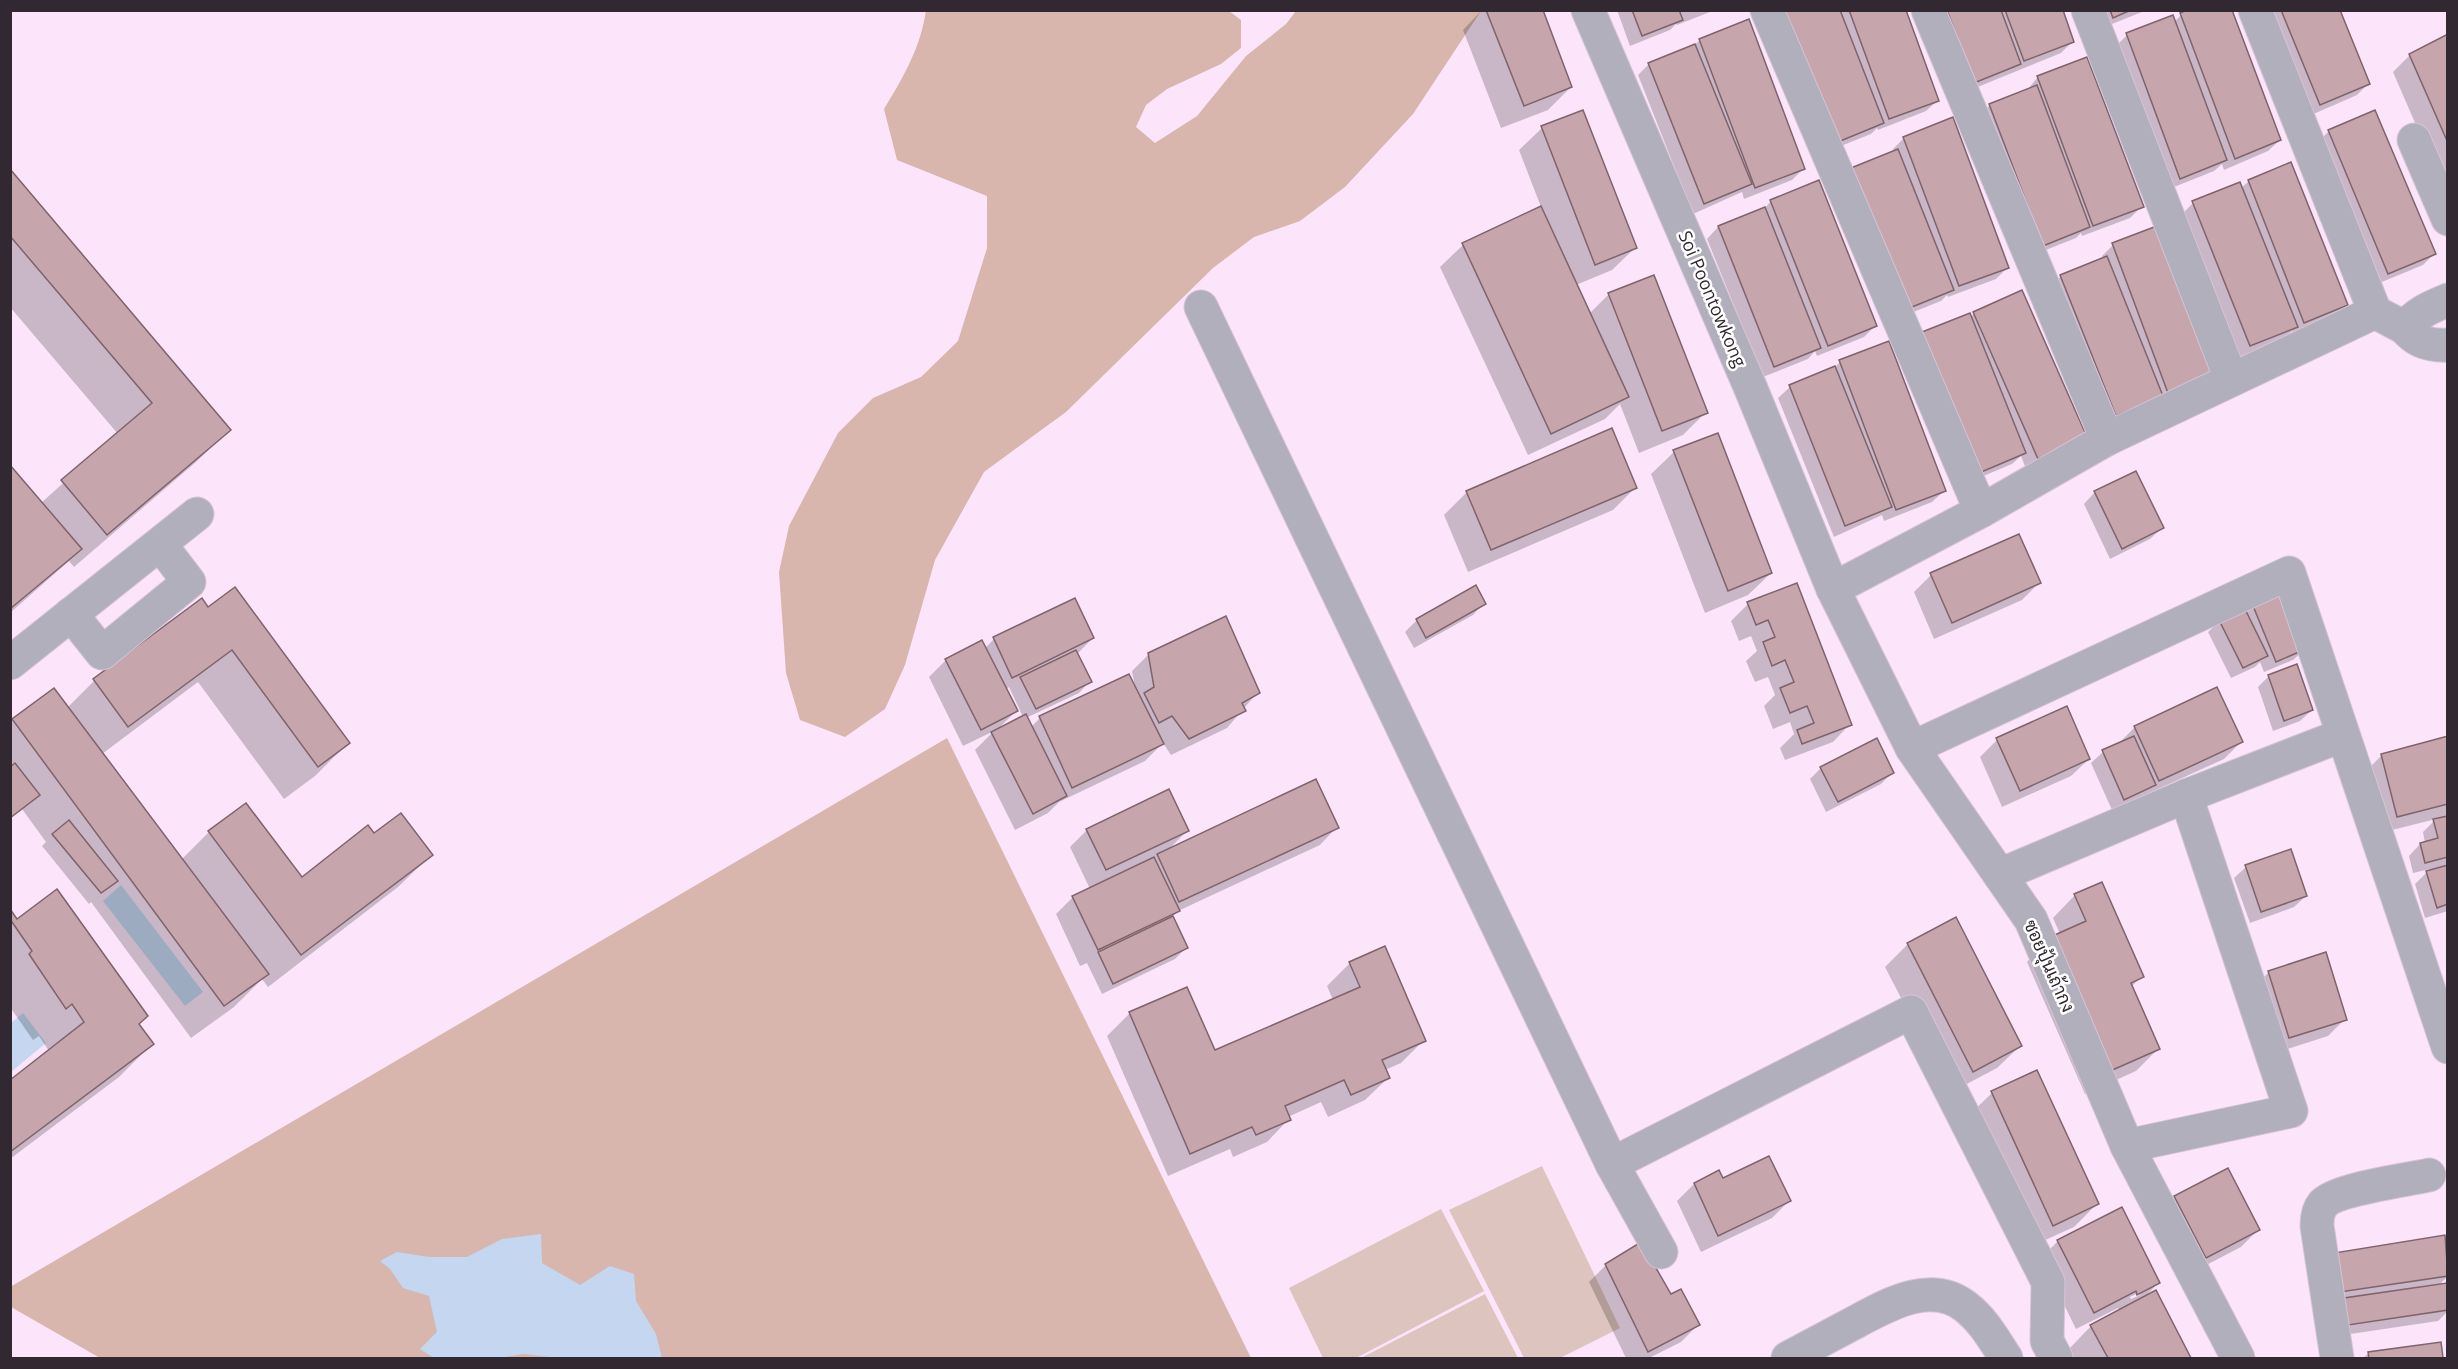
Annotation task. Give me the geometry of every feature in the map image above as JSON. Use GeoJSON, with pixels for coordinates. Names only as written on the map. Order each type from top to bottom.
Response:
{"type":"FeatureCollection","features":[{"type":"Feature","properties":{"kind":"street","name":"Soi Poontowkong"},"geometry":{"type":"LineString","coordinates":[[1588,10],[1751,389],[1833,589]]}},
{"type":"Feature","properties":{"kind":"street"},"geometry":{"type":"LineString","coordinates":[[1767,10],[1981,511]]}},
{"type":"Feature","properties":{"kind":"street"},"geometry":{"type":"LineString","coordinates":[[1928,10],[2107,439]]}},
{"type":"Feature","properties":{"kind":"street"},"geometry":{"type":"LineString","coordinates":[[2088,10],[2231,379]]}},
{"type":"Feature","properties":{"kind":"street"},"geometry":{"type":"LineString","coordinates":[[2255,10],[2375,312],[2405,328],[2423,343],[2448,345]]}},
{"type":"Feature","properties":{"kind":"street"},"geometry":{"type":"LineString","coordinates":[[2414,140],[2448,219]]}},
{"type":"Feature","properties":{"kind":"street"},"geometry":{"type":"LineString","coordinates":[[2405,328],[2423,311],[2448,300]]}},
{"type":"Feature","properties":{"kind":"street"},"geometry":{"type":"LineString","coordinates":[[1201,307],[1612,1164],[1661,1252]]}},
{"type":"Feature","properties":{"kind":"street"},"geometry":{"type":"LineString","coordinates":[[1833,589],[1981,511],[2107,439],[2375,312]]}},
{"type":"Feature","properties":{"kind":"street"},"geometry":{"type":"LineString","coordinates":[[10,663],[196,514]]}},
{"type":"Feature","properties":{"kind":"street"},"geometry":{"type":"LineString","coordinates":[[71,614],[102,653],[189,582],[160,544]]}},
{"type":"Feature","properties":{"kind":"street"},"geometry":{"type":"LineString","coordinates":[[1912,748],[2289,573],[2448,1047]]}},
{"type":"Feature","properties":{"kind":"street","name":"ซอยปุ้นเถ้ากง"},"geometry":{"type":"LineString","coordinates":[[1833,589],[1912,748],[2031,920],[2127,1146],[2238,1359]]}},
{"type":"Feature","properties":{"kind":"street"},"geometry":{"type":"LineString","coordinates":[[2000,875],[2186,796],[2343,735]]}},
{"type":"Feature","properties":{"kind":"street"},"geometry":{"type":"LineString","coordinates":[[2127,1146],[2291,1111],[2186,796]]}},
{"type":"Feature","properties":{"kind":"street"},"geometry":{"type":"LineString","coordinates":[[1612,1164],[1911,1012],[2048,1282],[2047,1341],[2056,1359]]}},
{"type":"Feature","properties":{"kind":"street"},"geometry":{"type":"LineString","coordinates":[[2337,1359],[2317,1226],[2322,1204],[2343,1193],[2428,1175]]}},
{"type":"Feature","properties":{"kind":"street"},"geometry":{"type":"LineString","coordinates":[[1788,1359],[1888,1305],[1911,1297],[1929,1295],[1945,1298],[1965,1306],[1985,1325],[2006,1359]]}},
{"type":"Feature","properties":{"kind":"shaded area"},"geometry":{"type":"Polygon","coordinates":[[[926,10],[1229,11],[1241,20],[1241,48],[1221,64],[1167,89],[1146,105],[1136,127],[1155,143],[1197,116],[1246,56],[1286,24],[1296,11],[1481,11],[1413,114],[1345,187],[1300,221],[1254,237],[1213,268],[1066,412],[984,472],[935,560],[905,665],[885,709],[845,737],[800,720],[786,673],[779,572],[789,526],[838,433],[873,398],[921,377],[958,341],[987,248],[987,196],[897,160],[884,109],[916,49],[926,10]]]}},
{"type":"Feature","properties":{"kind":"shaded area"},"geometry":{"type":"Polygon","coordinates":[[[947,738],[1251,1358],[100,1358],[11,1307],[10,1287],[947,738]]]}},
{"type":"Feature","properties":{"kind":"shaded area"},"geometry":{"type":"Polygon","coordinates":[[[1542,1166],[1620,1328],[1560,1358],[1524,1358],[1449,1210],[1542,1166]]]}},
{"type":"Feature","properties":{"kind":"shaded area"},"geometry":{"type":"Polygon","coordinates":[[[1441,1209],[1484,1291],[1356,1358],[1323,1358],[1289,1288],[1441,1209]]]}},
{"type":"Feature","properties":{"kind":"shaded area"},"geometry":{"type":"Polygon","coordinates":[[[1485,1294],[1518,1358],[1361,1358],[1485,1294]]]}},
{"type":"Feature","properties":{"kind":"water"},"geometry":{"type":"Polygon","coordinates":[[[121,885],[203,992],[185,1006],[103,901],[121,885]]]}},
{"type":"Feature","properties":{"kind":"water"},"geometry":{"type":"Polygon","coordinates":[[[23,1013],[46,1043],[11,1072],[11,1023],[23,1013]]]}},
{"type":"Feature","properties":{"kind":"water"},"geometry":{"type":"Polygon","coordinates":[[[541,1234],[542,1263],[580,1285],[610,1266],[634,1274],[636,1301],[656,1334],[662,1358],[560,1358],[523,1354],[499,1358],[434,1358],[420,1349],[437,1332],[429,1296],[403,1288],[390,1269],[380,1261],[397,1252],[429,1257],[467,1257],[502,1239],[541,1234]]]}},
{"type":"Feature","properties":{"kind":"building"},"geometry":{"type":"Polygon","coordinates":[[[1486,10],[1543,10],[1572,87],[1524,106],[1486,10]]]}},
{"type":"Feature","properties":{"kind":"building"},"geometry":{"type":"Polygon","coordinates":[[[1632,10],[1679,10],[1683,20],[1642,36],[1632,10]]]}},
{"type":"Feature","properties":{"kind":"building"},"geometry":{"type":"Polygon","coordinates":[[[1785,10],[1840,10],[1884,123],[1838,142],[1785,10]]]}},
{"type":"Feature","properties":{"kind":"building"},"geometry":{"type":"Polygon","coordinates":[[[1849,10],[1906,10],[1939,101],[1889,119],[1849,10]]]}},
{"type":"Feature","properties":{"kind":"building"},"geometry":{"type":"Polygon","coordinates":[[[1947,10],[2001,10],[2021,64],[1974,83],[1947,10]]]}},
{"type":"Feature","properties":{"kind":"building"},"geometry":{"type":"Polygon","coordinates":[[[2005,10],[2063,10],[2074,42],[2024,61],[2005,10]]]}},
{"type":"Feature","properties":{"kind":"building"},"geometry":{"type":"Polygon","coordinates":[[[2110,10],[2131,10],[2113,18],[2110,10]]]}},
{"type":"Feature","properties":{"kind":"building"},"geometry":{"type":"Polygon","coordinates":[[[2187,10],[2232,10],[2281,140],[2235,159],[2180,13],[2187,10]]]}},
{"type":"Feature","properties":{"kind":"building"},"geometry":{"type":"Polygon","coordinates":[[[2281,10],[2340,10],[2370,84],[2320,105],[2281,10]]]}},
{"type":"Feature","properties":{"kind":"building"},"geometry":{"type":"Polygon","coordinates":[[[2173,15],[2227,160],[2180,179],[2126,33],[2173,15]]]}},
{"type":"Feature","properties":{"kind":"building"},"geometry":{"type":"Polygon","coordinates":[[[1749,19],[1805,169],[1755,188],[1699,39],[1749,19]]]}},
{"type":"Feature","properties":{"kind":"building"},"geometry":{"type":"Polygon","coordinates":[[[2448,34],[2448,143],[2409,54],[2448,34]]]}},
{"type":"Feature","properties":{"kind":"building"},"geometry":{"type":"Polygon","coordinates":[[[1695,44],[1752,184],[1704,204],[1648,63],[1695,44]]]}},
{"type":"Feature","properties":{"kind":"building"},"geometry":{"type":"Polygon","coordinates":[[[2087,57],[2144,207],[2093,226],[2037,76],[2087,57]]]}},
{"type":"Feature","properties":{"kind":"building"},"geometry":{"type":"Polygon","coordinates":[[[2037,85],[2090,227],[2043,246],[1989,104],[2037,85]]]}},
{"type":"Feature","properties":{"kind":"building"},"geometry":{"type":"Polygon","coordinates":[[[1583,110],[1637,248],[1595,265],[1541,126],[1583,110]]]}},
{"type":"Feature","properties":{"kind":"building"},"geometry":{"type":"Polygon","coordinates":[[[2375,110],[2436,254],[2388,274],[2328,130],[2375,110]]]}},
{"type":"Feature","properties":{"kind":"building"},"geometry":{"type":"Polygon","coordinates":[[[1953,117],[2009,268],[1959,286],[1903,137],[1953,117]]]}},
{"type":"Feature","properties":{"kind":"building"},"geometry":{"type":"Polygon","coordinates":[[[1898,149],[1954,290],[1907,309],[1851,168],[1898,149]]]}},
{"type":"Feature","properties":{"kind":"building"},"geometry":{"type":"Polygon","coordinates":[[[2291,162],[2348,305],[2304,323],[2248,180],[2291,162]]]}},
{"type":"Feature","properties":{"kind":"building"},"geometry":{"type":"Polygon","coordinates":[[[10,169],[231,430],[107,535],[61,480],[152,403],[10,236],[10,169]]]}},
{"type":"Feature","properties":{"kind":"building"},"geometry":{"type":"Polygon","coordinates":[[[1819,180],[1877,326],[1828,346],[1770,200],[1819,180]]]}},
{"type":"Feature","properties":{"kind":"building"},"geometry":{"type":"Polygon","coordinates":[[[2240,182],[2298,327],[2250,346],[2192,201],[2240,182]]]}},
{"type":"Feature","properties":{"kind":"building"},"geometry":{"type":"Polygon","coordinates":[[[1541,206],[1629,397],[1551,434],[1462,243],[1541,206]]]}},
{"type":"Feature","properties":{"kind":"building"},"geometry":{"type":"Polygon","coordinates":[[[1765,207],[1821,348],[1774,367],[1718,226],[1765,207]]]}},
{"type":"Feature","properties":{"kind":"building"},"geometry":{"type":"Polygon","coordinates":[[[2162,224],[2218,374],[2168,393],[2112,243],[2162,224]]]}},
{"type":"Feature","properties":{"kind":"building"},"geometry":{"type":"Polygon","coordinates":[[[2107,256],[2163,396],[2116,416],[2060,275],[2107,256]]]}},
{"type":"Feature","properties":{"kind":"building"},"geometry":{"type":"Polygon","coordinates":[[[1654,275],[1708,413],[1662,431],[1608,293],[1654,275]]]}},
{"type":"Feature","properties":{"kind":"building"},"geometry":{"type":"Polygon","coordinates":[[[2022,290],[2087,437],[2038,459],[1973,312],[2022,290]]]}},
{"type":"Feature","properties":{"kind":"building"},"geometry":{"type":"Polygon","coordinates":[[[1970,313],[2026,453],[1979,473],[1922,332],[1970,313]]]}},
{"type":"Feature","properties":{"kind":"building"},"geometry":{"type":"Polygon","coordinates":[[[1889,341],[1946,491],[1896,510],[1839,360],[1889,341]]]}},
{"type":"Feature","properties":{"kind":"building"},"geometry":{"type":"Polygon","coordinates":[[[1835,366],[1892,507],[1845,526],[1789,385],[1835,366]]]}},
{"type":"Feature","properties":{"kind":"building"},"geometry":{"type":"Polygon","coordinates":[[[1612,428],[1637,488],[1491,550],[1466,491],[1612,428]]]}},
{"type":"Feature","properties":{"kind":"building"},"geometry":{"type":"Polygon","coordinates":[[[1718,433],[1772,573],[1728,591],[1673,450],[1718,433]]]}},
{"type":"Feature","properties":{"kind":"building"},"geometry":{"type":"Polygon","coordinates":[[[10,465],[82,549],[10,609],[10,465]]]}},
{"type":"Feature","properties":{"kind":"building"},"geometry":{"type":"Polygon","coordinates":[[[2136,471],[2164,528],[2122,549],[2094,491],[2136,471]]]}},
{"type":"Feature","properties":{"kind":"building"},"geometry":{"type":"Polygon","coordinates":[[[2019,534],[2041,583],[1952,623],[1930,573],[2019,534]]]}},
{"type":"Feature","properties":{"kind":"building"},"geometry":{"type":"Polygon","coordinates":[[[1797,583],[1852,725],[1802,744],[1797,730],[1814,723],[1807,706],[1790,713],[1780,688],[1794,682],[1785,660],[1772,666],[1763,642],[1775,637],[1768,620],[1756,625],[1747,602],[1797,583]]]}},
{"type":"Feature","properties":{"kind":"building"},"geometry":{"type":"Polygon","coordinates":[[[1476,585],[1486,604],[1426,638],[1416,619],[1476,585]]]}},
{"type":"Feature","properties":{"kind":"building"},"geometry":{"type":"Polygon","coordinates":[[[235,587],[350,743],[318,767],[232,650],[128,727],[93,679],[202,598],[208,607],[235,587]]]}},
{"type":"Feature","properties":{"kind":"building"},"geometry":{"type":"Polygon","coordinates":[[[2282,589],[2306,649],[2276,662],[2251,601],[2282,589]]]}},
{"type":"Feature","properties":{"kind":"building"},"geometry":{"type":"Polygon","coordinates":[[[1075,598],[1094,638],[1012,678],[993,637],[1075,598]]]}},
{"type":"Feature","properties":{"kind":"building"},"geometry":{"type":"Polygon","coordinates":[[[2244,607],[2268,656],[2243,668],[2219,620],[2244,607]]]}},
{"type":"Feature","properties":{"kind":"building"},"geometry":{"type":"Polygon","coordinates":[[[1226,616],[1260,693],[1242,703],[1246,711],[1189,739],[1172,716],[1159,723],[1144,693],[1154,687],[1148,653],[1226,616]]]}},
{"type":"Feature","properties":{"kind":"building"},"geometry":{"type":"Polygon","coordinates":[[[982,640],[1018,711],[981,730],[945,659],[982,640]]]}},
{"type":"Feature","properties":{"kind":"building"},"geometry":{"type":"Polygon","coordinates":[[[1076,650],[1092,682],[1036,709],[1020,677],[1076,650]]]}},
{"type":"Feature","properties":{"kind":"building"},"geometry":{"type":"Polygon","coordinates":[[[2297,664],[2313,710],[2284,721],[2268,675],[2297,664]]]}},
{"type":"Feature","properties":{"kind":"building"},"geometry":{"type":"Polygon","coordinates":[[[1129,674],[1164,744],[1072,788],[1039,716],[1129,674]]]}},
{"type":"Feature","properties":{"kind":"building"},"geometry":{"type":"Polygon","coordinates":[[[2217,687],[2243,742],[2159,781],[2134,726],[2217,687]]]}},
{"type":"Feature","properties":{"kind":"building"},"geometry":{"type":"Polygon","coordinates":[[[54,688],[269,974],[224,1006],[12,719],[54,688]]]}},
{"type":"Feature","properties":{"kind":"building"},"geometry":{"type":"Polygon","coordinates":[[[2067,706],[2090,759],[2020,791],[1996,738],[2067,706]]]}},
{"type":"Feature","properties":{"kind":"building"},"geometry":{"type":"Polygon","coordinates":[[[1026,714],[1067,796],[1033,814],[991,732],[1026,714]]]}},
{"type":"Feature","properties":{"kind":"building"},"geometry":{"type":"Polygon","coordinates":[[[2134,736],[2156,785],[2124,800],[2102,750],[2134,736]]]}},
{"type":"Feature","properties":{"kind":"building"},"geometry":{"type":"Polygon","coordinates":[[[2448,736],[2448,804],[2397,817],[2381,754],[2448,736]]]}},
{"type":"Feature","properties":{"kind":"building"},"geometry":{"type":"Polygon","coordinates":[[[1877,738],[1894,773],[1838,802],[1820,767],[1877,738]]]}},
{"type":"Feature","properties":{"kind":"building"},"geometry":{"type":"Polygon","coordinates":[[[15,763],[40,795],[10,818],[10,767],[15,763]]]}},
{"type":"Feature","properties":{"kind":"building"},"geometry":{"type":"Polygon","coordinates":[[[1316,779],[1339,828],[1179,902],[1157,854],[1316,779]]]}},
{"type":"Feature","properties":{"kind":"building"},"geometry":{"type":"Polygon","coordinates":[[[1169,789],[1189,831],[1106,870],[1086,829],[1169,789]]]}},
{"type":"Feature","properties":{"kind":"building"},"geometry":{"type":"Polygon","coordinates":[[[246,803],[302,877],[368,825],[374,833],[401,813],[433,855],[301,955],[208,831],[246,803]]]}},
{"type":"Feature","properties":{"kind":"building"},"geometry":{"type":"Polygon","coordinates":[[[2448,816],[2448,857],[2425,863],[2420,843],[2438,838],[2433,819],[2448,816]]]}},
{"type":"Feature","properties":{"kind":"building"},"geometry":{"type":"Polygon","coordinates":[[[69,820],[118,881],[101,893],[52,834],[69,820]]]}},
{"type":"Feature","properties":{"kind":"building"},"geometry":{"type":"Polygon","coordinates":[[[2291,849],[2307,896],[2261,912],[2245,865],[2291,849]]]}},
{"type":"Feature","properties":{"kind":"building"},"geometry":{"type":"Polygon","coordinates":[[[1154,857],[1180,911],[1098,950],[1072,896],[1154,857]]]}},
{"type":"Feature","properties":{"kind":"building"},"geometry":{"type":"Polygon","coordinates":[[[2448,865],[2448,904],[2437,908],[2426,871],[2448,865]]]}},
{"type":"Feature","properties":{"kind":"building"},"geometry":{"type":"Polygon","coordinates":[[[2102,882],[2144,977],[2131,983],[2160,1049],[2108,1072],[2048,938],[2086,921],[2074,894],[2102,882]]]}},
{"type":"Feature","properties":{"kind":"building"},"geometry":{"type":"Polygon","coordinates":[[[57,889],[148,1016],[139,1024],[154,1044],[10,1152],[10,1080],[84,1022],[72,1004],[66,1009],[29,954],[32,951],[12,922],[10,924],[10,909],[17,919],[57,889]]]}},
{"type":"Feature","properties":{"kind":"building"},"geometry":{"type":"Polygon","coordinates":[[[1173,916],[1188,948],[1113,984],[1098,952],[1173,916]]]}},
{"type":"Feature","properties":{"kind":"building"},"geometry":{"type":"Polygon","coordinates":[[[1956,917],[2022,1046],[1973,1072],[1907,943],[1956,917]]]}},
{"type":"Feature","properties":{"kind":"building"},"geometry":{"type":"Polygon","coordinates":[[[1385,946],[1426,1041],[1382,1060],[1390,1078],[1351,1095],[1344,1080],[1285,1106],[1291,1120],[1256,1135],[1252,1127],[1190,1154],[1129,1012],[1187,987],[1215,1050],[1360,987],[1349,962],[1385,946]]]}},
{"type":"Feature","properties":{"kind":"building"},"geometry":{"type":"Polygon","coordinates":[[[2326,952],[2347,1020],[2289,1038],[2268,971],[2326,952]]]}},
{"type":"Feature","properties":{"kind":"building"},"geometry":{"type":"Polygon","coordinates":[[[2037,1070],[2099,1204],[2053,1226],[1991,1091],[2037,1070]]]}},
{"type":"Feature","properties":{"kind":"building"},"geometry":{"type":"Polygon","coordinates":[[[1769,1156],[1791,1201],[1718,1236],[1694,1183],[1719,1170],[1723,1178],[1769,1156]]]}},
{"type":"Feature","properties":{"kind":"building"},"geometry":{"type":"Polygon","coordinates":[[[2228,1168],[2260,1230],[2206,1258],[2174,1196],[2228,1168]]]}},
{"type":"Feature","properties":{"kind":"building"},"geometry":{"type":"Polygon","coordinates":[[[2122,1207],[2160,1283],[2137,1295],[2136,1291],[2094,1313],[2057,1240],[2122,1207]]]}},
{"type":"Feature","properties":{"kind":"building"},"geometry":{"type":"Polygon","coordinates":[[[2445,1235],[2448,1276],[2340,1292],[2334,1253],[2445,1235]]]}},
{"type":"Feature","properties":{"kind":"building"},"geometry":{"type":"Polygon","coordinates":[[[1641,1242],[1671,1294],[1681,1289],[1700,1325],[1648,1352],[1605,1264],[1641,1242]]]}},
{"type":"Feature","properties":{"kind":"building"},"geometry":{"type":"Polygon","coordinates":[[[2447,1283],[2448,1310],[2348,1325],[2344,1298],[2447,1283]]]}},
{"type":"Feature","properties":{"kind":"building"},"geometry":{"type":"Polygon","coordinates":[[[2156,1290],[2191,1358],[2108,1358],[2090,1325],[2156,1290]]]}},
{"type":"Feature","properties":{"kind":"building"},"geometry":{"type":"Polygon","coordinates":[[[2441,1342],[2443,1358],[2369,1358],[2368,1352],[2441,1342]]]}}]}
